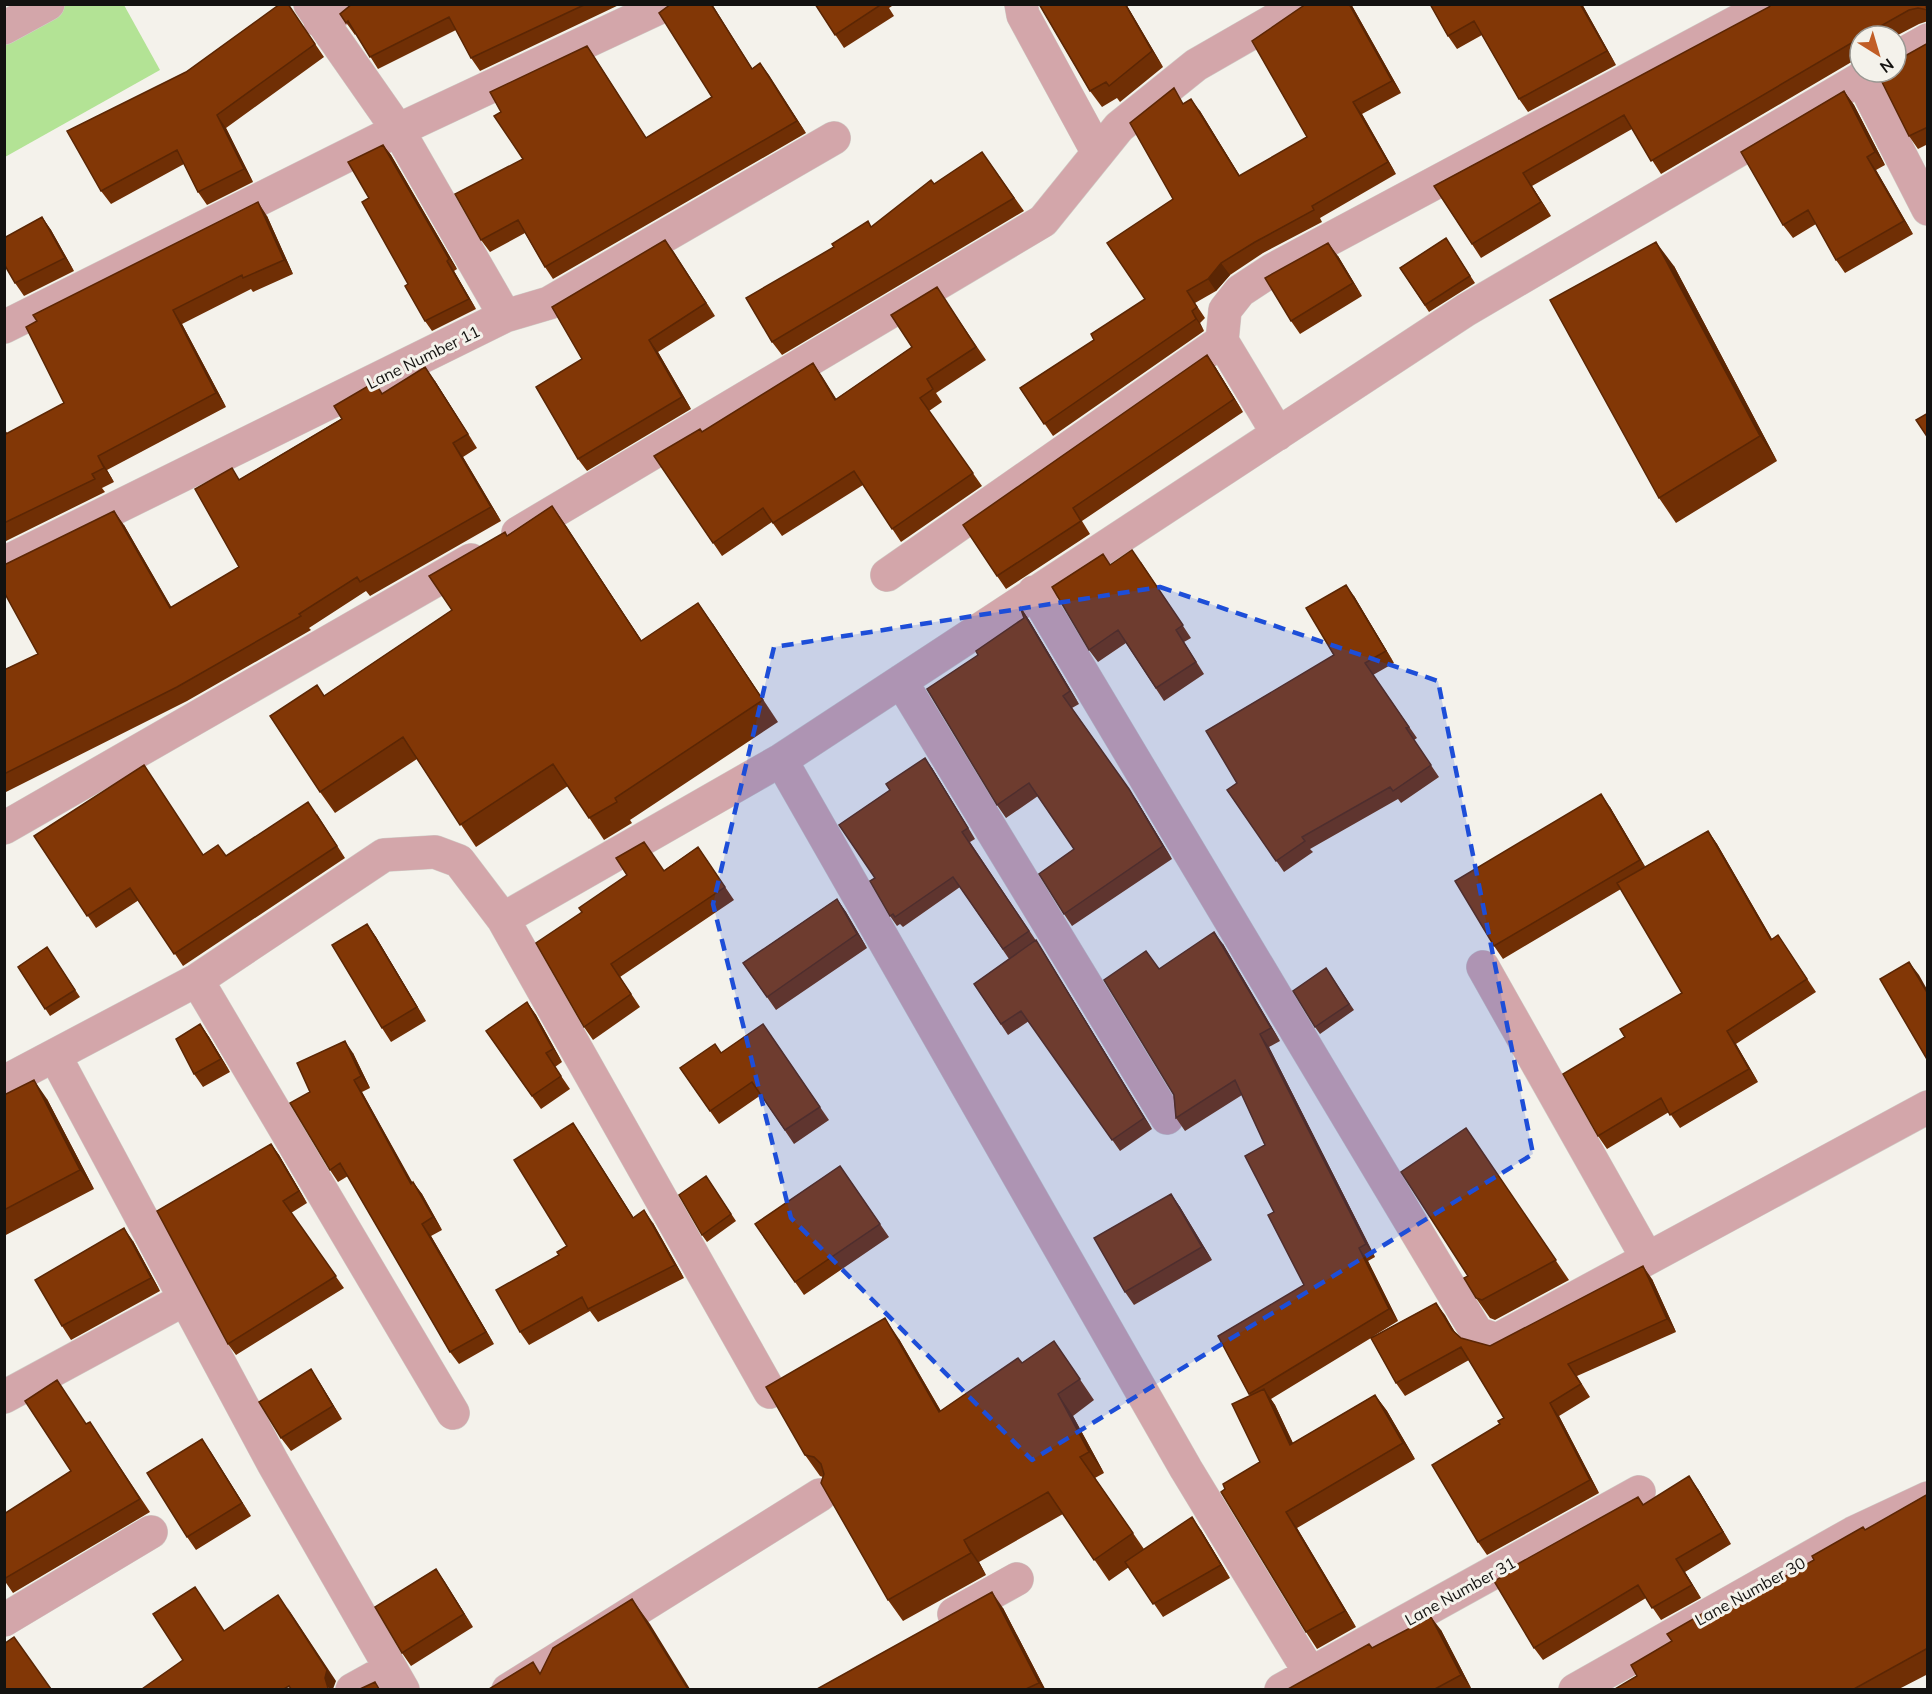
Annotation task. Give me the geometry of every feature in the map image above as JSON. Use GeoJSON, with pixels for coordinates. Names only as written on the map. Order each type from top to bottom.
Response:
{"type":"FeatureCollection","features":[{"type":"Feature","properties":{"kind":"street"},"geometry":{"type":"LineString","coordinates":[[4,28],[48,4]]}},
{"type":"Feature","properties":{"kind":"street"},"geometry":{"type":"LineString","coordinates":[[350,4],[315,13],[398,130],[505,316]]}},
{"type":"Feature","properties":{"kind":"street"},"geometry":{"type":"LineString","coordinates":[[4,327],[398,130],[667,4]]}},
{"type":"Feature","properties":{"kind":"street"},"geometry":{"type":"LineString","coordinates":[[1021,4],[1023,15],[1098,153]]}},
{"type":"Feature","properties":{"kind":"street"},"geometry":{"type":"LineString","coordinates":[[4,828],[577,499],[1043,220],[1119,127],[1196,65],[1302,4]]}},
{"type":"Feature","properties":{"kind":"street"},"geometry":{"type":"LineString","coordinates":[[1278,434],[1222,341],[1225,310],[1240,291],[1272,270],[1770,4]]}},
{"type":"Feature","properties":{"kind":"street"},"geometry":{"type":"LineString","coordinates":[[1908,51],[1928,40]]}},
{"type":"Feature","properties":{"kind":"street"},"geometry":{"type":"LineString","coordinates":[[503,919],[781,760],[1466,310],[1851,84]]}},
{"type":"Feature","properties":{"kind":"street"},"geometry":{"type":"LineString","coordinates":[[1870,84],[1928,209]]}},
{"type":"Feature","properties":{"kind":"street","name":"Lane Number 11"},"geometry":{"type":"LineString","coordinates":[[4,563],[505,316],[549,303],[834,138]]}},
{"type":"Feature","properties":{"kind":"street"},"geometry":{"type":"LineString","coordinates":[[887,575],[1222,341]]}},
{"type":"Feature","properties":{"kind":"street"},"geometry":{"type":"LineString","coordinates":[[1034,592],[1477,1334],[1497,1340],[1928,1107]]}},
{"type":"Feature","properties":{"kind":"street"},"geometry":{"type":"LineString","coordinates":[[901,681],[1167,1118]]}},
{"type":"Feature","properties":{"kind":"street"},"geometry":{"type":"LineString","coordinates":[[781,760],[1186,1469],[1310,1673]]}},
{"type":"Feature","properties":{"kind":"street"},"geometry":{"type":"LineString","coordinates":[[4,1082],[197,980],[384,855],[435,852],[459,861],[503,919],[770,1392]]}},
{"type":"Feature","properties":{"kind":"street"},"geometry":{"type":"LineString","coordinates":[[1483,967],[1647,1258]]}},
{"type":"Feature","properties":{"kind":"street"},"geometry":{"type":"LineString","coordinates":[[197,980],[453,1413]]}},
{"type":"Feature","properties":{"kind":"street"},"geometry":{"type":"LineString","coordinates":[[55,1056],[273,1463],[397,1679],[352,1689]]}},
{"type":"Feature","properties":{"kind":"street"},"geometry":{"type":"LineString","coordinates":[[4,1397],[185,1299]]}},
{"type":"Feature","properties":{"kind":"street","name":"Lane Number 31"},"geometry":{"type":"LineString","coordinates":[[1281,1689],[1639,1492]]}},
{"type":"Feature","properties":{"kind":"street"},"geometry":{"type":"LineString","coordinates":[[508,1689],[820,1495]]}},
{"type":"Feature","properties":{"kind":"street","name":"Lane Number 30"},"geometry":{"type":"LineString","coordinates":[[1575,1689],[1853,1533],[1928,1498]]}},
{"type":"Feature","properties":{"kind":"street"},"geometry":{"type":"LineString","coordinates":[[4,1620],[151,1532]]}},
{"type":"Feature","properties":{"kind":"street"},"geometry":{"type":"LineString","coordinates":[[923,1631],[1017,1579]]}},
{"type":"Feature","properties":{"kind":"highlighted area"},"geometry":{"type":"Polygon","coordinates":[[[1160,587],[1438,681],[1533,1154],[1032,1460],[791,1218],[713,904],[774,647],[1160,587]]]}},
{"type":"Feature","properties":{"kind":"green space"},"geometry":{"type":"Polygon","coordinates":[[[52,5],[124,5],[160,70],[5,157],[5,31],[52,5]]]}},
{"type":"Feature","properties":{"kind":"building"},"geometry":{"type":"Polygon","coordinates":[[[280,4],[288,4],[315,44],[217,115],[244,169],[198,192],[177,150],[101,191],[67,131],[186,72],[280,4]]]}},
{"type":"Feature","properties":{"kind":"building"},"geometry":{"type":"Polygon","coordinates":[[[352,4],[586,4],[471,58],[449,17],[370,57],[348,21],[346,23],[340,14],[352,4]]]}},
{"type":"Feature","properties":{"kind":"building"},"geometry":{"type":"Polygon","coordinates":[[[671,4],[711,4],[752,69],[760,63],[797,121],[545,267],[518,220],[481,240],[455,194],[523,159],[494,116],[501,112],[490,92],[587,46],[646,138],[712,97],[659,13],[671,4]]]}},
{"type":"Feature","properties":{"kind":"building"},"geometry":{"type":"Polygon","coordinates":[[[815,4],[882,4],[835,35],[815,4]]]}},
{"type":"Feature","properties":{"kind":"building"},"geometry":{"type":"Polygon","coordinates":[[[1039,4],[1125,4],[1152,51],[1109,86],[1106,82],[1090,91],[1039,4]]]}},
{"type":"Feature","properties":{"kind":"building"},"geometry":{"type":"Polygon","coordinates":[[[1306,4],[1349,4],[1392,81],[1353,102],[1388,162],[1312,206],[1314,210],[1221,263],[1208,279],[1187,291],[1197,307],[1192,311],[1196,319],[1044,424],[1020,388],[1094,340],[1091,334],[1145,299],[1107,243],[1173,199],[1130,123],[1174,88],[1183,104],[1191,99],[1239,176],[1307,137],[1252,41],[1306,4]]]}},
{"type":"Feature","properties":{"kind":"building"},"geometry":{"type":"Polygon","coordinates":[[[1430,4],[1580,4],[1607,51],[1519,99],[1474,21],[1448,36],[1430,4]]]}},
{"type":"Feature","properties":{"kind":"building"},"geometry":{"type":"Polygon","coordinates":[[[1772,4],[1928,4],[1926,7],[1928,10],[1918,8],[1909,10],[1884,24],[1848,24],[1848,45],[1651,161],[1624,115],[1523,173],[1541,202],[1472,244],[1434,186],[1772,4]]]}},
{"type":"Feature","properties":{"kind":"building"},"geometry":{"type":"Polygon","coordinates":[[[1928,43],[1928,127],[1909,136],[1883,84],[1908,84],[1908,54],[1928,43]]]}},
{"type":"Feature","properties":{"kind":"building"},"geometry":{"type":"Polygon","coordinates":[[[1844,91],[1875,152],[1867,157],[1904,221],[1836,260],[1808,210],[1783,225],[1741,152],[1844,91]]]}},
{"type":"Feature","properties":{"kind":"building"},"geometry":{"type":"Polygon","coordinates":[[[383,145],[449,259],[447,261],[469,299],[425,321],[405,286],[408,284],[362,202],[369,198],[348,162],[383,145]]]}},
{"type":"Feature","properties":{"kind":"building"},"geometry":{"type":"Polygon","coordinates":[[[982,152],[1014,198],[772,342],[746,298],[834,247],[832,244],[868,221],[871,227],[931,180],[934,184],[982,152]]]}},
{"type":"Feature","properties":{"kind":"building"},"geometry":{"type":"Polygon","coordinates":[[[258,202],[284,260],[243,278],[242,275],[173,310],[216,393],[98,456],[104,468],[92,474],[95,479],[4,523],[4,431],[6,434],[64,403],[26,327],[37,321],[33,315],[258,202]]]}},
{"type":"Feature","properties":{"kind":"building"},"geometry":{"type":"Polygon","coordinates":[[[42,217],[65,258],[15,283],[4,264],[4,238],[42,217]]]}},
{"type":"Feature","properties":{"kind":"building"},"geometry":{"type":"Polygon","coordinates":[[[1446,238],[1470,276],[1425,305],[1400,268],[1446,238]]]}},
{"type":"Feature","properties":{"kind":"building"},"geometry":{"type":"Polygon","coordinates":[[[665,240],[706,303],[649,340],[682,397],[578,459],[536,387],[582,359],[552,307],[665,240]]]}},
{"type":"Feature","properties":{"kind":"building"},"geometry":{"type":"Polygon","coordinates":[[[1656,242],[1760,436],[1659,498],[1550,300],[1656,242]]]}},
{"type":"Feature","properties":{"kind":"building"},"geometry":{"type":"Polygon","coordinates":[[[1328,243],[1353,283],[1291,321],[1265,278],[1328,243]]]}},
{"type":"Feature","properties":{"kind":"building"},"geometry":{"type":"Polygon","coordinates":[[[937,287],[976,347],[927,379],[933,389],[920,398],[973,473],[892,529],[854,471],[773,523],[763,508],[713,543],[654,456],[700,429],[702,432],[813,363],[835,400],[912,347],[891,315],[937,287]]]}},
{"type":"Feature","properties":{"kind":"building"},"geometry":{"type":"Polygon","coordinates":[[[1207,355],[1234,399],[1073,508],[1081,521],[997,576],[963,525],[1207,355]]]}},
{"type":"Feature","properties":{"kind":"building"},"geometry":{"type":"Polygon","coordinates":[[[425,367],[468,434],[453,443],[491,507],[360,582],[357,577],[299,614],[301,616],[177,687],[4,774],[4,670],[38,654],[4,592],[4,565],[114,511],[170,608],[239,567],[195,489],[232,468],[239,480],[342,419],[334,406],[375,382],[382,394],[425,367]]]}},
{"type":"Feature","properties":{"kind":"building"},"geometry":{"type":"Polygon","coordinates":[[[1928,413],[1928,438],[1916,420],[1928,413]]]}},
{"type":"Feature","properties":{"kind":"building"},"geometry":{"type":"Polygon","coordinates":[[[552,506],[641,641],[698,603],[763,700],[615,798],[617,802],[589,818],[553,764],[460,825],[403,737],[320,792],[270,716],[317,685],[324,696],[452,610],[429,576],[505,532],[507,536],[552,506]]]}},
{"type":"Feature","properties":{"kind":"building"},"geometry":{"type":"Polygon","coordinates":[[[1132,550],[1183,625],[1176,630],[1196,662],[1156,688],[1118,630],[1089,650],[1052,587],[1103,554],[1110,565],[1132,550]]]}},
{"type":"Feature","properties":{"kind":"building"},"geometry":{"type":"Polygon","coordinates":[[[1346,585],[1386,651],[1365,663],[1409,727],[1406,728],[1431,765],[1393,791],[1390,787],[1302,837],[1305,841],[1276,861],[1227,790],[1237,783],[1206,731],[1334,655],[1306,608],[1346,585]]]}},
{"type":"Feature","properties":{"kind":"building"},"geometry":{"type":"Polygon","coordinates":[[[1020,607],[1070,691],[1063,696],[1129,789],[1163,846],[1064,914],[1039,874],[1074,849],[1029,783],[997,805],[927,689],[978,655],[976,651],[1024,618],[1020,607]]]}},
{"type":"Feature","properties":{"kind":"building"},"geometry":{"type":"Polygon","coordinates":[[[925,758],[968,828],[962,832],[1029,931],[1003,949],[953,877],[895,917],[893,914],[890,916],[870,881],[875,878],[839,825],[890,790],[886,784],[925,758]]]}},
{"type":"Feature","properties":{"kind":"building"},"geometry":{"type":"Polygon","coordinates":[[[144,765],[203,855],[218,845],[226,856],[308,802],[337,846],[174,954],[130,888],[87,916],[34,836],[144,765]]]}},
{"type":"Feature","properties":{"kind":"building"},"geometry":{"type":"Polygon","coordinates":[[[1601,794],[1640,860],[1494,946],[1455,881],[1601,794]]]}},
{"type":"Feature","properties":{"kind":"building"},"geometry":{"type":"Polygon","coordinates":[[[1708,831],[1771,940],[1778,935],[1807,979],[1727,1031],[1749,1069],[1670,1115],[1661,1098],[1598,1136],[1563,1074],[1625,1037],[1620,1029],[1682,993],[1617,883],[1708,831]]]}},
{"type":"Feature","properties":{"kind":"building"},"geometry":{"type":"Polygon","coordinates":[[[644,842],[664,871],[698,847],[725,887],[611,964],[631,994],[584,1027],[536,943],[582,912],[579,908],[627,875],[616,858],[644,842]]]}},
{"type":"Feature","properties":{"kind":"building"},"geometry":{"type":"Polygon","coordinates":[[[837,899],[857,934],[767,997],[743,963],[837,899]]]}},
{"type":"Feature","properties":{"kind":"building"},"geometry":{"type":"Polygon","coordinates":[[[367,924],[417,1007],[382,1028],[332,945],[367,924]]]}},
{"type":"Feature","properties":{"kind":"building"},"geometry":{"type":"Polygon","coordinates":[[[1214,932],[1271,1028],[1260,1034],[1366,1244],[1359,1248],[1389,1309],[1249,1394],[1218,1336],[1304,1285],[1268,1215],[1274,1212],[1245,1156],[1265,1145],[1235,1080],[1176,1118],[1174,1095],[1104,980],[1146,951],[1159,969],[1214,932]]]}},
{"type":"Feature","properties":{"kind":"building"},"geometry":{"type":"Polygon","coordinates":[[[1036,940],[1144,1118],[1112,1140],[1021,1011],[1001,1024],[974,984],[1036,940]]]}},
{"type":"Feature","properties":{"kind":"building"},"geometry":{"type":"Polygon","coordinates":[[[47,947],[75,990],[45,1009],[18,967],[47,947]]]}},
{"type":"Feature","properties":{"kind":"building"},"geometry":{"type":"Polygon","coordinates":[[[1909,962],[1928,994],[1928,1061],[1880,979],[1909,962]]]}},
{"type":"Feature","properties":{"kind":"building"},"geometry":{"type":"Polygon","coordinates":[[[1326,968],[1349,1004],[1315,1027],[1293,991],[1326,968]]]}},
{"type":"Feature","properties":{"kind":"building"},"geometry":{"type":"Polygon","coordinates":[[[527,1002],[553,1049],[546,1053],[561,1076],[532,1096],[486,1031],[527,1002]]]}},
{"type":"Feature","properties":{"kind":"building"},"geometry":{"type":"Polygon","coordinates":[[[200,1024],[221,1059],[194,1074],[176,1039],[200,1024]]]}},
{"type":"Feature","properties":{"kind":"building"},"geometry":{"type":"Polygon","coordinates":[[[763,1024],[820,1107],[785,1130],[752,1082],[710,1111],[680,1068],[715,1044],[721,1053],[763,1024]]]}},
{"type":"Feature","properties":{"kind":"building"},"geometry":{"type":"Polygon","coordinates":[[[345,1041],[361,1076],[354,1080],[411,1184],[413,1182],[433,1217],[422,1224],[486,1332],[450,1352],[340,1163],[330,1170],[290,1103],[310,1092],[297,1063],[345,1041]]]}},
{"type":"Feature","properties":{"kind":"building"},"geometry":{"type":"Polygon","coordinates":[[[34,1080],[80,1170],[4,1210],[4,1095],[34,1080]]]}},
{"type":"Feature","properties":{"kind":"building"},"geometry":{"type":"Polygon","coordinates":[[[573,1123],[633,1218],[644,1210],[675,1265],[588,1309],[582,1297],[520,1332],[496,1290],[559,1255],[557,1252],[567,1246],[514,1160],[573,1123]]]}},
{"type":"Feature","properties":{"kind":"building"},"geometry":{"type":"Polygon","coordinates":[[[1466,1128],[1556,1260],[1482,1300],[1476,1298],[1464,1278],[1468,1276],[1401,1172],[1466,1128]]]}},
{"type":"Feature","properties":{"kind":"building"},"geometry":{"type":"Polygon","coordinates":[[[271,1144],[299,1191],[283,1201],[336,1276],[228,1344],[157,1211],[271,1144]]]}},
{"type":"Feature","properties":{"kind":"building"},"geometry":{"type":"Polygon","coordinates":[[[840,1166],[880,1224],[795,1282],[755,1224],[840,1166]]]}},
{"type":"Feature","properties":{"kind":"building"},"geometry":{"type":"Polygon","coordinates":[[[706,1176],[731,1214],[702,1235],[679,1195],[706,1176]]]}},
{"type":"Feature","properties":{"kind":"building"},"geometry":{"type":"Polygon","coordinates":[[[1171,1194],[1202,1247],[1125,1292],[1094,1238],[1171,1194]]]}},
{"type":"Feature","properties":{"kind":"building"},"geometry":{"type":"Polygon","coordinates":[[[124,1228],[151,1278],[62,1326],[35,1280],[124,1228]]]}},
{"type":"Feature","properties":{"kind":"building"},"geometry":{"type":"Polygon","coordinates":[[[1643,1266],[1667,1319],[1568,1364],[1581,1384],[1550,1403],[1590,1480],[1478,1542],[1432,1465],[1500,1424],[1498,1421],[1504,1418],[1461,1347],[1396,1383],[1371,1338],[1436,1303],[1452,1330],[1461,1338],[1490,1346],[1643,1266]]]}},
{"type":"Feature","properties":{"kind":"building"},"geometry":{"type":"Polygon","coordinates":[[[885,1318],[939,1412],[1018,1358],[1022,1363],[1054,1341],[1080,1379],[1058,1394],[1089,1452],[1080,1457],[1133,1533],[1094,1560],[1048,1492],[964,1540],[971,1553],[888,1600],[821,1483],[824,1474],[821,1464],[814,1457],[805,1455],[766,1387],[885,1318]]]}},
{"type":"Feature","properties":{"kind":"building"},"geometry":{"type":"Polygon","coordinates":[[[311,1369],[333,1406],[281,1438],[259,1402],[311,1369]]]}},
{"type":"Feature","properties":{"kind":"building"},"geometry":{"type":"Polygon","coordinates":[[[57,1380],[86,1424],[90,1422],[140,1499],[4,1579],[4,1514],[71,1471],[25,1401],[57,1380]]]}},
{"type":"Feature","properties":{"kind":"building"},"geometry":{"type":"Polygon","coordinates":[[[1264,1389],[1290,1445],[1375,1395],[1403,1443],[1286,1512],[1345,1611],[1306,1632],[1221,1492],[1225,1489],[1223,1484],[1260,1462],[1232,1404],[1264,1389]]]}},
{"type":"Feature","properties":{"kind":"building"},"geometry":{"type":"Polygon","coordinates":[[[202,1439],[242,1503],[187,1537],[147,1473],[202,1439]]]}},
{"type":"Feature","properties":{"kind":"building"},"geometry":{"type":"Polygon","coordinates":[[[1689,1476],[1723,1532],[1676,1559],[1692,1585],[1652,1608],[1638,1585],[1534,1648],[1494,1581],[1500,1578],[1498,1575],[1638,1497],[1643,1505],[1689,1476]]]}},
{"type":"Feature","properties":{"kind":"building"},"geometry":{"type":"Polygon","coordinates":[[[1928,1494],[1928,1648],[1854,1689],[1615,1689],[1637,1676],[1631,1665],[1672,1641],[1667,1634],[1707,1611],[1710,1616],[1724,1609],[1725,1611],[1814,1560],[1812,1556],[1863,1527],[1865,1530],[1928,1494]]]}},
{"type":"Feature","properties":{"kind":"building"},"geometry":{"type":"Polygon","coordinates":[[[1192,1517],[1221,1565],[1153,1604],[1125,1562],[1192,1517]]]}},
{"type":"Feature","properties":{"kind":"building"},"geometry":{"type":"Polygon","coordinates":[[[436,1569],[464,1614],[402,1653],[375,1607],[436,1569]]]}},
{"type":"Feature","properties":{"kind":"building"},"geometry":{"type":"Polygon","coordinates":[[[195,1587],[224,1631],[278,1595],[327,1670],[325,1678],[329,1689],[291,1689],[289,1686],[284,1689],[142,1689],[183,1660],[153,1614],[195,1587]]]}},
{"type":"Feature","properties":{"kind":"building"},"geometry":{"type":"Polygon","coordinates":[[[992,1592],[1039,1683],[1026,1689],[817,1689],[992,1592]]]}},
{"type":"Feature","properties":{"kind":"building"},"geometry":{"type":"Polygon","coordinates":[[[632,1599],[688,1689],[489,1689],[533,1662],[540,1674],[553,1648],[632,1599]]]}},
{"type":"Feature","properties":{"kind":"building"},"geometry":{"type":"Polygon","coordinates":[[[1431,1617],[1461,1675],[1435,1689],[1288,1689],[1369,1644],[1372,1648],[1431,1617]]]}},
{"type":"Feature","properties":{"kind":"building"},"geometry":{"type":"Polygon","coordinates":[[[14,1637],[51,1689],[4,1689],[4,1644],[14,1637]]]}},
{"type":"Feature","properties":{"kind":"building"},"geometry":{"type":"Polygon","coordinates":[[[375,1682],[379,1689],[360,1689],[375,1682]]]}}]}
